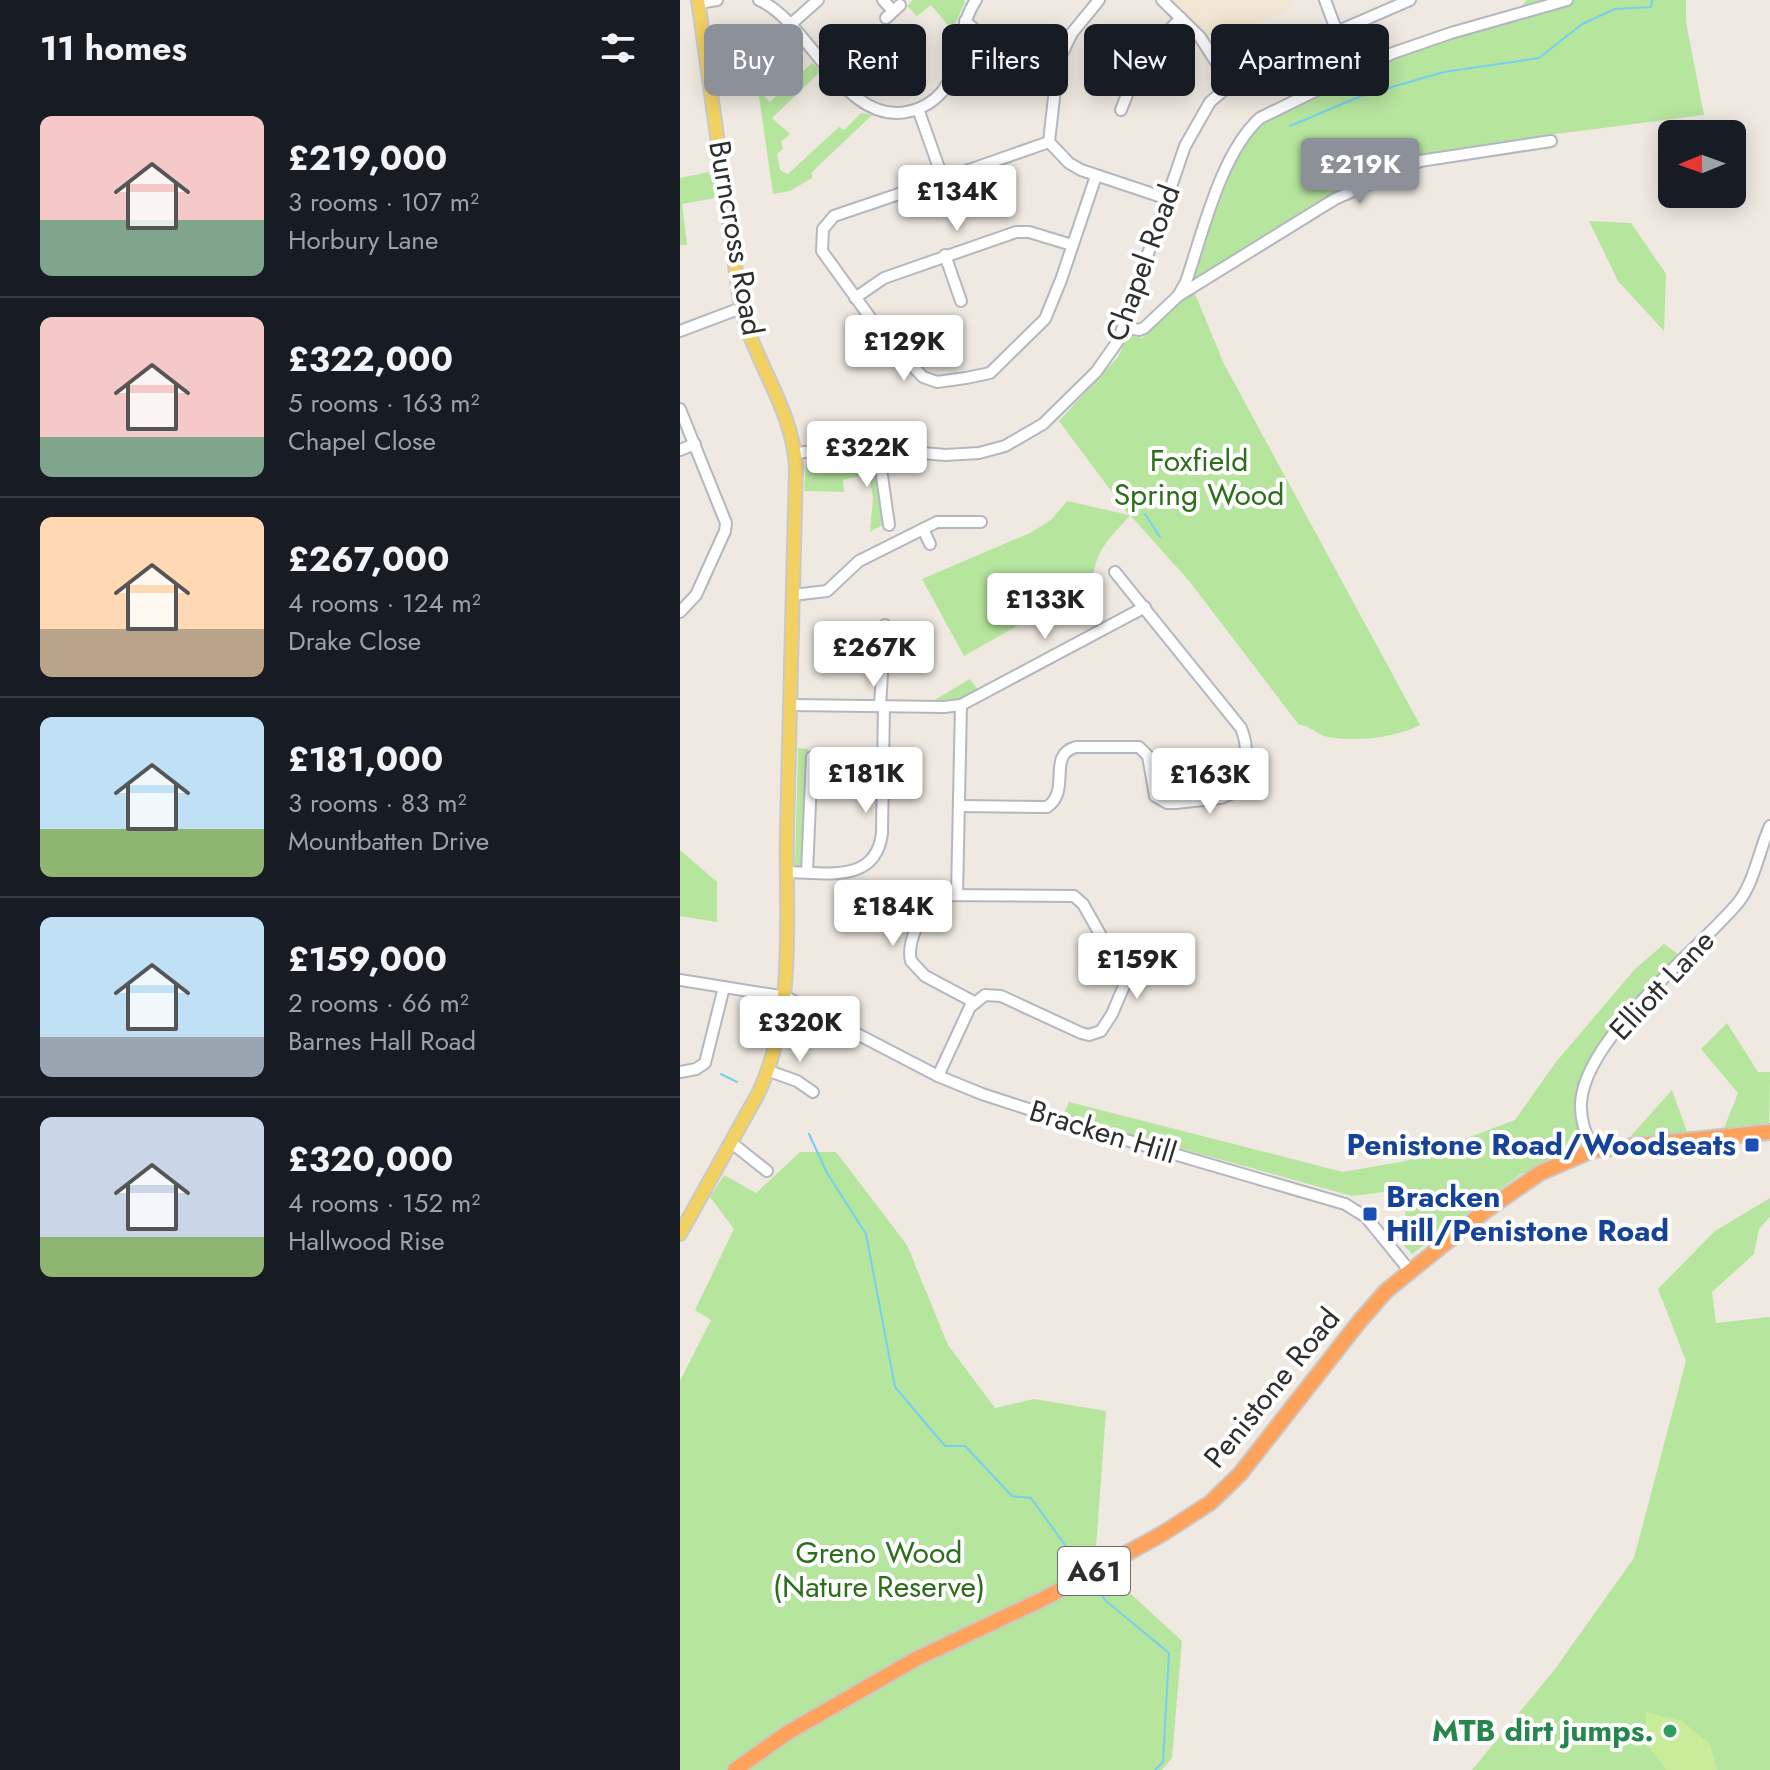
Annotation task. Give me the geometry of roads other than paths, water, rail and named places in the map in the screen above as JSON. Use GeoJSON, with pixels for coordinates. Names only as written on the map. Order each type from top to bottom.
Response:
{"type":"FeatureCollection","features":[{"type":"Feature","properties":{"kind":"highway","name":"Penistone Road"},"geometry":{"type":"LineString","coordinates":[[735,1770],[787,1733],[916,1659],[1047,1597],[1162,1534],[1210,1503],[1240,1474],[1359,1322],[1409,1270],[1540,1173],[1593,1150],[1770,1132]]}},
{"type":"Feature","properties":{"kind":"main road","name":"Burncross Road"},"geometry":{"type":"LineString","coordinates":[[680,1234],[733,1144],[769,1071],[786,997],[793,595],[795,453],[786,419],[749,335],[741,308],[698,1]]}},
{"type":"Feature","properties":{"kind":"street"},"geometry":{"type":"LineString","coordinates":[[698,1],[717,0]]}},
{"type":"Feature","properties":{"kind":"street"},"geometry":{"type":"LineString","coordinates":[[759,0],[789,24]]}},
{"type":"Feature","properties":{"kind":"street"},"geometry":{"type":"LineString","coordinates":[[791,24],[818,0]]}},
{"type":"Feature","properties":{"kind":"street"},"geometry":{"type":"LineString","coordinates":[[883,0],[893,12]]}},
{"type":"Feature","properties":{"kind":"street"},"geometry":{"type":"LineString","coordinates":[[964,24],[976,0]]}},
{"type":"Feature","properties":{"kind":"street"},"geometry":{"type":"LineString","coordinates":[[1049,142],[1058,62],[1072,33],[1099,0]]}},
{"type":"Feature","properties":{"kind":"street"},"geometry":{"type":"LineString","coordinates":[[1162,0],[1211,53]]}},
{"type":"Feature","properties":{"kind":"street"},"geometry":{"type":"LineString","coordinates":[[1325,0],[1334,24]]}},
{"type":"Feature","properties":{"kind":"street","name":"Chapel Road"},"geometry":{"type":"LineString","coordinates":[[1355,24],[1410,0]]}},
{"type":"Feature","properties":{"kind":"street"},"geometry":{"type":"LineString","coordinates":[[1178,296],[1186,282],[1231,156],[1243,136],[1260,118],[1393,53],[1567,0]]}},
{"type":"Feature","properties":{"kind":"street"},"geometry":{"type":"LineString","coordinates":[[1127,105],[1146,54],[1181,18]]}},
{"type":"Feature","properties":{"kind":"street"},"geometry":{"type":"LineString","coordinates":[[965,21],[968,24]]}},
{"type":"Feature","properties":{"kind":"street"},"geometry":{"type":"LineString","coordinates":[[803,40],[845,87],[862,102],[882,112],[892,114],[918,109],[942,90]]}},
{"type":"Feature","properties":{"kind":"street","name":"Chapel Road"},"geometry":{"type":"LineString","coordinates":[[795,453],[878,448],[945,455],[979,453],[1005,446],[1043,424],[1108,357],[1124,327],[1192,130],[1217,96]]}},
{"type":"Feature","properties":{"kind":"street"},"geometry":{"type":"LineString","coordinates":[[918,109],[943,179]]}},
{"type":"Feature","properties":{"kind":"street"},"geometry":{"type":"LineString","coordinates":[[1124,327],[1144,328],[1178,296],[1318,208],[1410,165],[1434,158],[1551,141]]}},
{"type":"Feature","properties":{"kind":"street"},"geometry":{"type":"LineString","coordinates":[[1049,142],[1069,163],[1096,176],[1168,199]]}},
{"type":"Feature","properties":{"kind":"street"},"geometry":{"type":"LineString","coordinates":[[1049,142],[842,212],[827,222],[821,240],[822,251],[882,334],[923,377],[943,382],[985,375],[998,368],[1045,319],[1096,176]]}},
{"type":"Feature","properties":{"kind":"street"},"geometry":{"type":"LineString","coordinates":[[855,298],[884,278],[1022,231],[1072,245]]}},
{"type":"Feature","properties":{"kind":"street"},"geometry":{"type":"LineString","coordinates":[[945,255],[962,301]]}},
{"type":"Feature","properties":{"kind":"street"},"geometry":{"type":"LineString","coordinates":[[680,331],[741,308]]}},
{"type":"Feature","properties":{"kind":"street"},"geometry":{"type":"LineString","coordinates":[[680,409],[726,523],[699,590],[680,612]]}},
{"type":"Feature","properties":{"kind":"street"},"geometry":{"type":"LineString","coordinates":[[680,450],[695,444]]}},
{"type":"Feature","properties":{"kind":"street"},"geometry":{"type":"LineString","coordinates":[[878,448],[888,526]]}},
{"type":"Feature","properties":{"kind":"street"},"geometry":{"type":"LineString","coordinates":[[793,595],[827,591],[859,561],[923,529],[944,521],[981,522]]}},
{"type":"Feature","properties":{"kind":"street"},"geometry":{"type":"LineString","coordinates":[[923,529],[930,544]]}},
{"type":"Feature","properties":{"kind":"street"},"geometry":{"type":"LineString","coordinates":[[960,806],[1047,807],[1060,793],[1061,758],[1065,752],[1076,747],[1139,747],[1148,756],[1155,796],[1167,803],[1221,798],[1239,790],[1244,778],[1246,745],[1241,728],[1115,572]]}},
{"type":"Feature","properties":{"kind":"street"},"geometry":{"type":"LineString","coordinates":[[791,705],[961,705],[1145,607]]}},
{"type":"Feature","properties":{"kind":"street"},"geometry":{"type":"LineString","coordinates":[[786,872],[852,872],[869,862],[881,844],[885,625]]}},
{"type":"Feature","properties":{"kind":"street"},"geometry":{"type":"LineString","coordinates":[[957,894],[961,705]]}},
{"type":"Feature","properties":{"kind":"street"},"geometry":{"type":"LineString","coordinates":[[807,872],[812,757]]}},
{"type":"Feature","properties":{"kind":"street","name":"Elliott Lane"},"geometry":{"type":"LineString","coordinates":[[1593,1150],[1584,1133],[1581,1102],[1594,1060],[1617,1030],[1739,902],[1770,826]]}},
{"type":"Feature","properties":{"kind":"street"},"geometry":{"type":"LineString","coordinates":[[938,1076],[974,1002],[985,995],[1001,996],[1081,1033],[1095,1034],[1107,1026],[1124,979],[1083,904],[1074,896],[938,895],[931,902],[909,954],[918,972],[974,1002]]}},
{"type":"Feature","properties":{"kind":"street","name":"Bracken Hill"},"geometry":{"type":"LineString","coordinates":[[680,980],[786,997],[938,1076],[982,1094],[1102,1133],[1345,1204],[1366,1217],[1409,1270]]}},
{"type":"Feature","properties":{"kind":"street"},"geometry":{"type":"LineString","coordinates":[[680,1072],[702,1067],[705,1063],[724,987]]}},
{"type":"Feature","properties":{"kind":"street"},"geometry":{"type":"LineString","coordinates":[[769,1071],[790,1078],[813,1092]]}},
{"type":"Feature","properties":{"kind":"street"},"geometry":{"type":"LineString","coordinates":[[733,1144],[767,1171]]}},
{"type":"Feature","properties":{"kind":"waterway"},"geometry":{"type":"LineString","coordinates":[[1290,126],[1361,96],[1444,72],[1539,58],[1582,24],[1615,9],[1651,7],[1652,0]]}},
{"type":"Feature","properties":{"kind":"waterway"},"geometry":{"type":"LineString","coordinates":[[1145,514],[1160,537]]}},
{"type":"Feature","properties":{"kind":"waterway"},"geometry":{"type":"LineString","coordinates":[[721,1074],[737,1082]]}},
{"type":"Feature","properties":{"kind":"waterway"},"geometry":{"type":"LineString","coordinates":[[809,1134],[827,1173],[866,1234],[895,1387],[945,1446],[965,1446],[1012,1496],[1031,1498],[1083,1570]]}},
{"type":"Feature","properties":{"kind":"waterway"},"geometry":{"type":"LineString","coordinates":[[1091,1581],[1106,1601],[1169,1653],[1163,1762],[1155,1770]]}},
{"type":"Feature","properties":{"kind":"place","name":"Penistone Road/Woodseats"},"geometry":{"type":"Point","coordinates":[1752,1145]}},
{"type":"Feature","properties":{"kind":"place","name":"Bracken Hill/Penistone Road"},"geometry":{"type":"Point","coordinates":[1370,1214]}},
{"type":"Feature","properties":{"kind":"place","name":"MTB dirt jumps."},"geometry":{"type":"Point","coordinates":[1670,1731]}},
{"type":"Feature","properties":{"kind":"park label","name":"Foxfield Spring Wood"},"geometry":{"type":"Point","coordinates":[1199,478]}},
{"type":"Feature","properties":{"kind":"park label","name":"Greno Wood (Nature Reserve)"},"geometry":{"type":"Point","coordinates":[879,1570]}}]}
